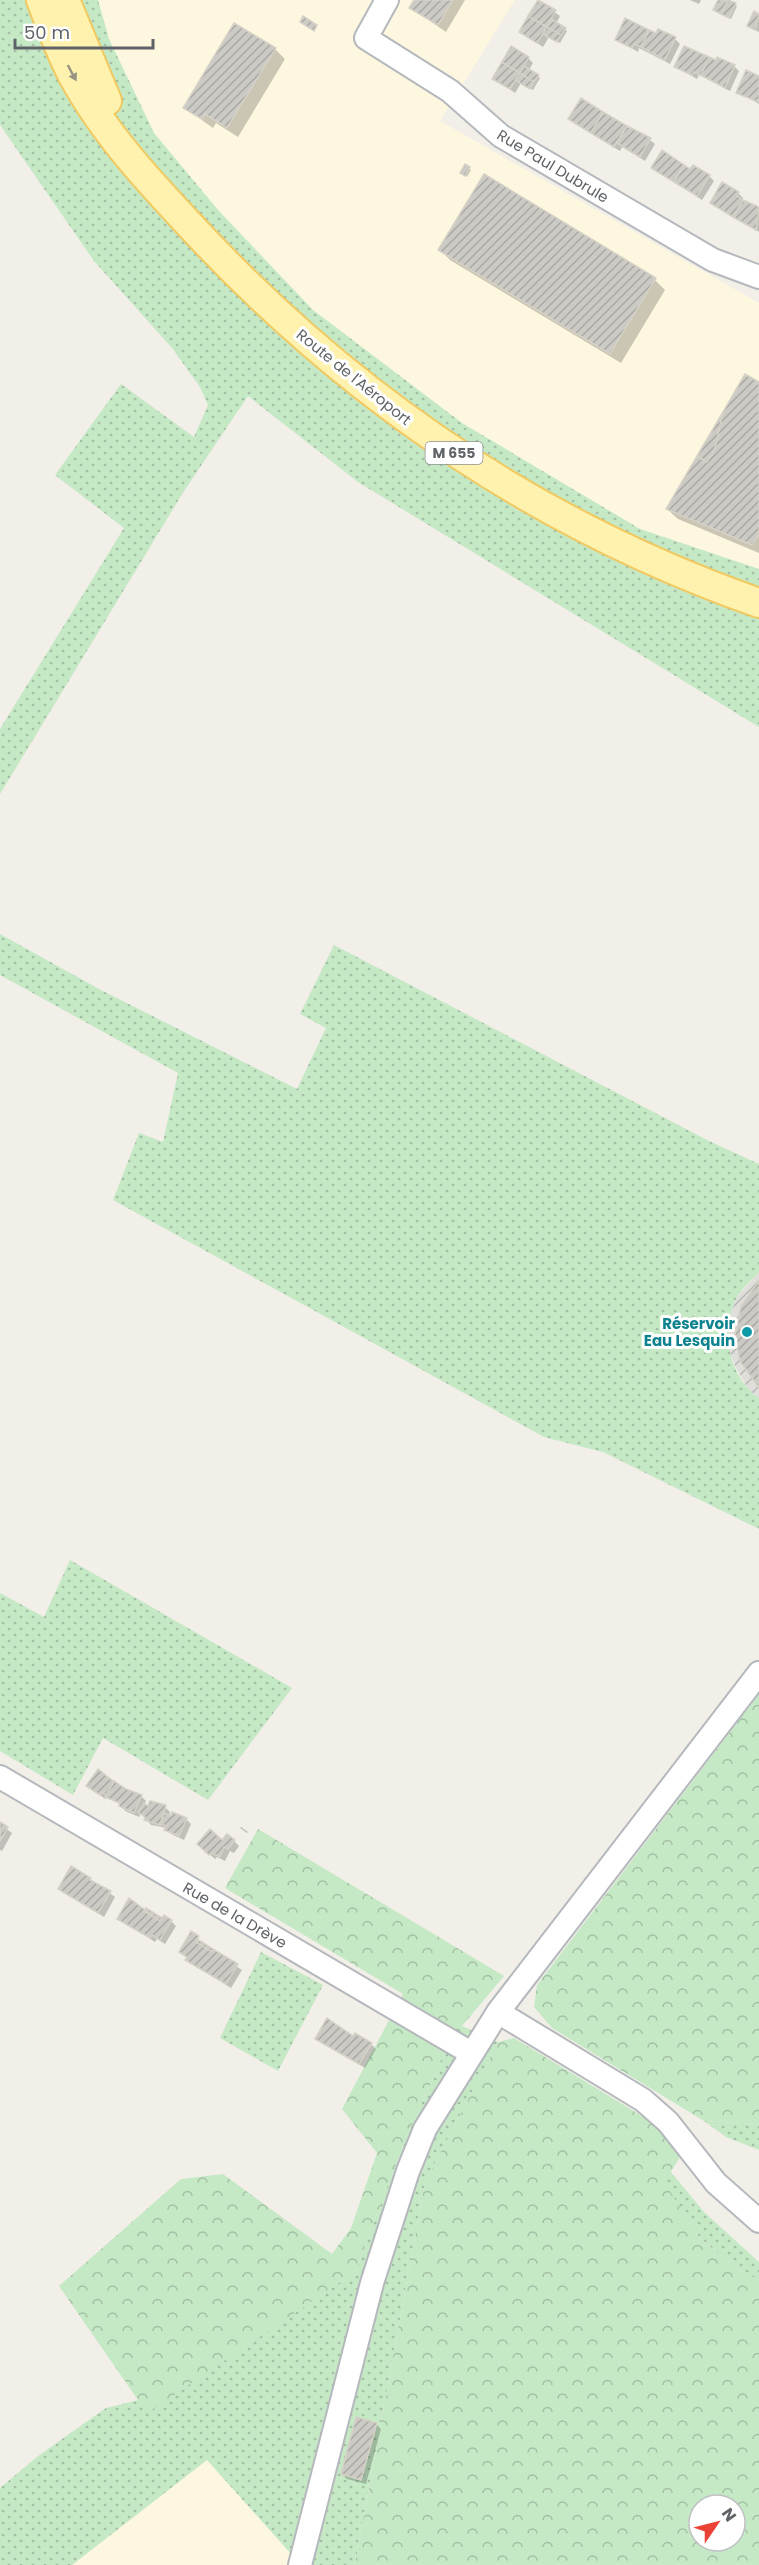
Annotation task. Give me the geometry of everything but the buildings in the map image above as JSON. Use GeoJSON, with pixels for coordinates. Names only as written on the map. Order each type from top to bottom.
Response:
{"type":"FeatureCollection","features":[{"type":"Feature","properties":{"kind":"main road","name":"Route de l'Aéroport"},"geometry":{"type":"LineString","coordinates":[[41,0],[73,76],[94,110],[146,178],[234,272],[316,349],[380,401],[467,462],[573,523],[638,556],[701,583],[759,603]]}},
{"type":"Feature","properties":{"kind":"main road","name":"Route de l'Aéroport"},"geometry":{"type":"LineString","coordinates":[[65,0],[108,102],[135,148],[196,231]]}},
{"type":"Feature","properties":{"kind":"street","name":"Rue Paul Dubrule"},"geometry":{"type":"LineString","coordinates":[[387,0],[366,38],[450,91],[501,136],[713,260],[759,277]]}},
{"type":"Feature","properties":{"kind":"street"},"geometry":{"type":"LineString","coordinates":[[300,2565],[372,2283],[397,2203],[425,2129],[498,2012],[759,1673]]}},
{"type":"Feature","properties":{"kind":"street","name":"Rue de la Drève"},"geometry":{"type":"LineString","coordinates":[[0,1777],[471,2054]]}},
{"type":"Feature","properties":{"kind":"street"},"geometry":{"type":"LineString","coordinates":[[498,2012],[643,2100],[668,2122],[716,2183],[759,2222]]}},
{"type":"Feature","properties":{"kind":"shaded area"},"geometry":{"type":"Polygon","coordinates":[[[98,0],[515,0],[440,121],[759,303],[759,569],[640,529],[462,423],[313,310],[218,210],[154,133],[109,39],[98,0]]]}},
{"type":"Feature","properties":{"kind":"shaded area","name":"Réservoir Eau Lesquin"},"geometry":{"type":"Polygon","coordinates":[[[759,1272],[759,1398],[749,1391],[735,1366],[727,1344],[729,1320],[736,1298],[759,1272]]]}},
{"type":"Feature","properties":{"kind":"shaded area"},"geometry":{"type":"Polygon","coordinates":[[[207,2460],[301,2565],[72,2565],[207,2460]]]}},
{"type":"Feature","properties":{"kind":"green space"},"geometry":{"type":"Polygon","coordinates":[[[0,0],[98,0],[109,39],[154,133],[218,210],[313,310],[462,423],[640,529],[759,569],[759,727],[358,482],[248,396],[184,491],[0,794],[0,729],[124,528],[55,475],[121,384],[194,437],[208,405],[200,387],[172,348],[94,261],[0,125],[0,0]]]}},
{"type":"Feature","properties":{"kind":"green space"},"geometry":{"type":"Polygon","coordinates":[[[0,934],[99,989],[297,1089],[326,1028],[300,1014],[334,945],[709,1141],[759,1164],[759,1272],[735,1301],[729,1327],[729,1341],[730,1354],[741,1379],[759,1398],[759,1529],[603,1452],[544,1437],[113,1200],[139,1133],[163,1142],[178,1073],[0,975],[0,934]]]}},
{"type":"Feature","properties":{"kind":"green space"},"geometry":{"type":"Polygon","coordinates":[[[70,1560],[292,1688],[208,1800],[103,1738],[73,1795],[0,1751],[0,1593],[44,1617],[70,1560]]]}},
{"type":"Feature","properties":{"kind":"green space"},"geometry":{"type":"Polygon","coordinates":[[[759,1694],[759,2124],[704,2121],[552,2028],[534,2007],[537,1985],[759,1694]]]}},
{"type":"Feature","properties":{"kind":"green space"},"geometry":{"type":"Polygon","coordinates":[[[258,1829],[504,1976],[462,2026],[441,2060],[405,2140],[355,2272],[152,2410],[138,2400],[59,2286],[181,2179],[223,2174],[332,2254],[351,2228],[377,2153],[342,2109],[403,1994],[225,1888],[258,1829]]]}},
{"type":"Feature","properties":{"kind":"green space"},"geometry":{"type":"Polygon","coordinates":[[[261,1952],[323,1985],[278,2071],[220,2038],[261,1952]]]}},
{"type":"Feature","properties":{"kind":"green space"},"geometry":{"type":"Polygon","coordinates":[[[462,2026],[498,2042],[425,2182],[355,2565],[301,2565],[207,2460],[72,2565],[0,2565],[0,2488],[38,2456],[106,2408],[138,2400],[152,2409],[355,2272],[405,2140],[441,2060],[462,2026]]]}},
{"type":"Feature","properties":{"kind":"green space"},"geometry":{"type":"Polygon","coordinates":[[[514,2038],[655,2124],[682,2154],[664,2182],[700,2238],[737,2269],[759,2280],[759,2565],[355,2565],[425,2182],[498,2042],[514,2038]]]}},
{"type":"Feature","properties":{"kind":"green space"},"geometry":{"type":"Polygon","coordinates":[[[704,2121],[759,2124],[759,2150],[726,2137],[704,2121]]]}},
{"type":"Feature","properties":{"kind":"green space"},"geometry":{"type":"Polygon","coordinates":[[[670,2171],[705,2213],[759,2262],[759,2280],[737,2269],[700,2238],[663,2182],[670,2171]]]}},
{"type":"Feature","properties":{"kind":"place","name":"Réservoir Eau Lesquin"},"geometry":{"type":"Point","coordinates":[747,1332]}}]}
